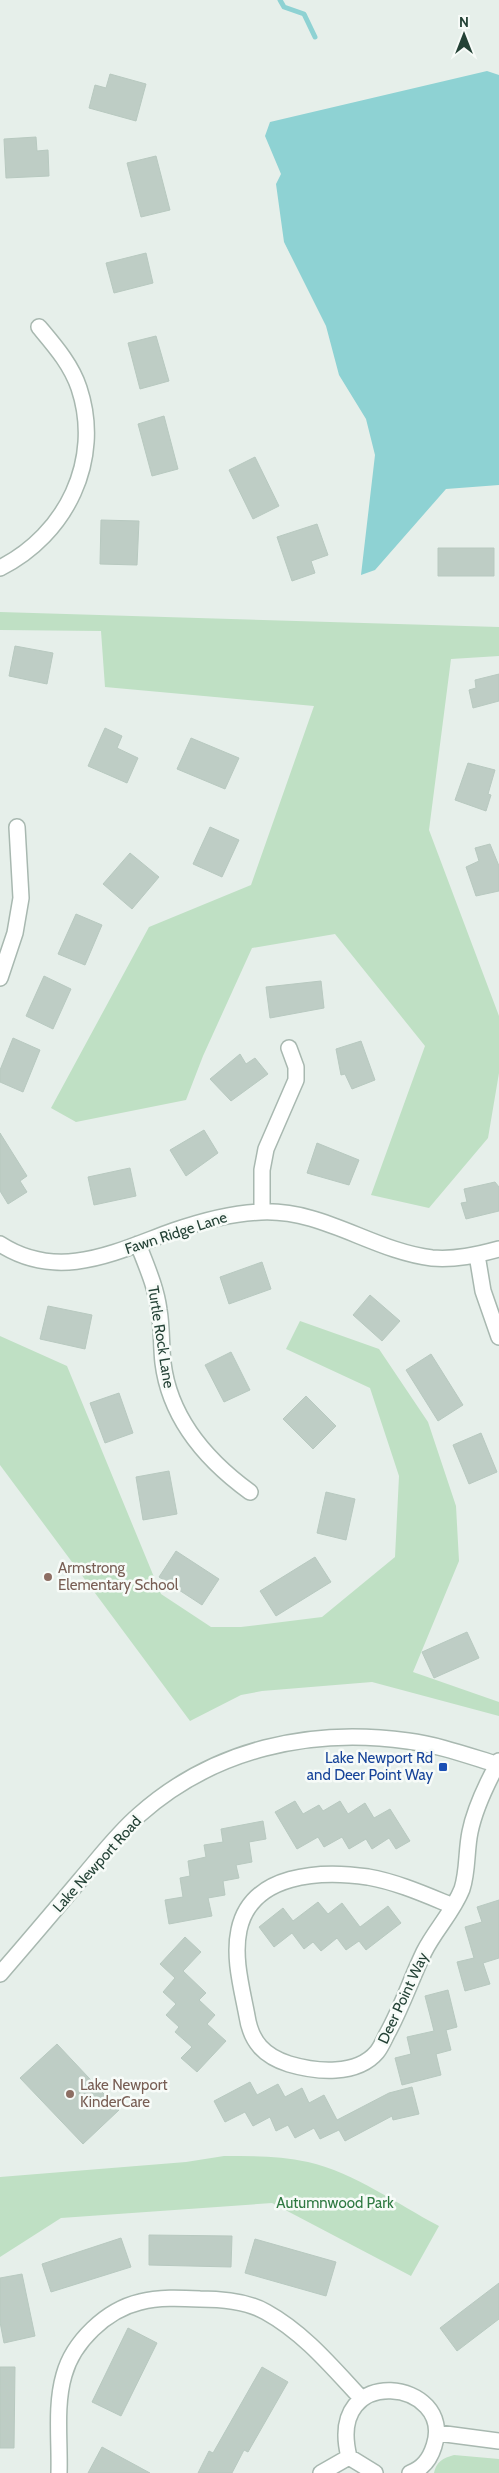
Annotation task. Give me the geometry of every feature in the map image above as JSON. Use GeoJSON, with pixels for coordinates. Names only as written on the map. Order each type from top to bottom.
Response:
{"type":"FeatureCollection","features":[{"type":"Feature","properties":{"kind":"street"},"geometry":{"type":"LineString","coordinates":[[0,568],[16,560],[37,544],[56,525],[69,504],[79,482],[85,456],[86,426],[78,387],[61,355],[39,327]]}},
{"type":"Feature","properties":{"kind":"street"},"geometry":{"type":"LineString","coordinates":[[0,978],[15,933],[21,898],[17,827]]}},
{"type":"Feature","properties":{"kind":"street"},"geometry":{"type":"LineString","coordinates":[[262,1212],[262,1170],[266,1150],[296,1080],[296,1067],[289,1048]]}},
{"type":"Feature","properties":{"kind":"street","name":"Fawn Ridge Lane"},"geometry":{"type":"LineString","coordinates":[[0,1244],[29,1257],[52,1262],[75,1262],[98,1258],[210,1219],[262,1212],[285,1212],[309,1216],[407,1253],[432,1258],[477,1255],[499,1249]]}},
{"type":"Feature","properties":{"kind":"street","name":"Turtle Rock Lane"},"geometry":{"type":"LineString","coordinates":[[138,1244],[153,1283],[159,1309],[163,1364],[167,1386],[176,1411],[206,1456],[227,1476],[250,1492]]}},
{"type":"Feature","properties":{"kind":"street"},"geometry":{"type":"LineString","coordinates":[[477,1255],[483,1291],[499,1337]]}},
{"type":"Feature","properties":{"kind":"street","name":"Lake Newport Road"},"geometry":{"type":"LineString","coordinates":[[0,1974],[111,1843],[169,1791],[215,1764],[252,1751],[286,1743],[331,1738],[369,1737],[408,1741],[445,1748],[498,1763]]}},
{"type":"Feature","properties":{"kind":"street","name":"Deer Point Way"},"geometry":{"type":"LineString","coordinates":[[453,1906],[415,1891],[369,1877],[333,1874],[301,1876],[267,1888],[250,1904],[239,1930],[237,1963],[249,2026],[260,2049],[276,2060],[305,2069],[352,2069],[377,2052],[402,2006],[425,1950],[453,1906],[462,1888],[470,1833],[480,1799],[498,1763]]}},
{"type":"Feature","properties":{"kind":"street"},"geometry":{"type":"LineString","coordinates":[[59,2473],[58,2405],[64,2374],[81,2342],[110,2315],[139,2302],[170,2298],[223,2299],[265,2311],[299,2334],[361,2398]]}},
{"type":"Feature","properties":{"kind":"street"},"geometry":{"type":"LineString","coordinates":[[375,2473],[349,2457],[346,2443],[346,2427],[351,2410],[361,2398],[379,2390],[401,2390],[421,2400],[431,2413],[438,2434],[432,2452],[420,2470],[410,2473]]}},
{"type":"Feature","properties":{"kind":"street"},"geometry":{"type":"LineString","coordinates":[[438,2434],[499,2441]]}},
{"type":"Feature","properties":{"kind":"street"},"geometry":{"type":"LineString","coordinates":[[321,2473],[349,2457]]}},
{"type":"Feature","properties":{"kind":"green space"},"geometry":{"type":"Polygon","coordinates":[[[0,612],[499,627],[499,656],[451,659],[429,830],[499,1016],[499,1073],[488,1138],[429,1208],[371,1195],[425,1046],[335,934],[252,948],[203,1056],[186,1100],[76,1122],[51,1108],[149,927],[251,885],[314,706],[105,687],[101,631],[0,630],[0,612]]]}},
{"type":"Feature","properties":{"kind":"green space"},"geometry":{"type":"Polygon","coordinates":[[[300,1321],[379,1349],[428,1422],[456,1506],[459,1561],[413,1672],[499,1702],[499,1716],[372,1682],[262,1691],[241,1695],[190,1721],[0,1465],[0,1336],[67,1366],[161,1594],[211,1627],[241,1627],[322,1617],[395,1557],[399,1476],[370,1388],[286,1349],[300,1321]]]}},
{"type":"Feature","properties":{"kind":"green space","name":"Autumnwood Park"},"geometry":{"type":"Polygon","coordinates":[[[224,2156],[256,2156],[287,2159],[325,2167],[359,2181],[439,2226],[411,2276],[272,2203],[61,2218],[0,2257],[0,2177],[186,2162],[224,2156]]]}},
{"type":"Feature","properties":{"kind":"green space"},"geometry":{"type":"Polygon","coordinates":[[[454,2455],[499,2459],[499,2473],[434,2473],[436,2466],[441,2461],[454,2455]]]}},
{"type":"Feature","properties":{"kind":"water"},"geometry":{"type":"Polygon","coordinates":[[[487,71],[499,75],[499,485],[446,489],[375,570],[361,575],[375,455],[366,419],[339,375],[326,326],[284,242],[276,184],[281,174],[265,136],[270,122],[487,71]]]}},
{"type":"Feature","properties":{"kind":"building"},"geometry":{"type":"Polygon","coordinates":[[[110,74],[146,84],[136,121],[89,108],[95,85],[106,88],[110,74]]]}},
{"type":"Feature","properties":{"kind":"building"},"geometry":{"type":"Polygon","coordinates":[[[36,137],[37,151],[48,150],[49,176],[6,178],[4,139],[36,137]]]}},
{"type":"Feature","properties":{"kind":"building"},"geometry":{"type":"Polygon","coordinates":[[[156,156],[170,210],[141,217],[127,163],[156,156]]]}},
{"type":"Feature","properties":{"kind":"building"},"geometry":{"type":"Polygon","coordinates":[[[146,253],[153,283],[114,293],[106,263],[146,253]]]}},
{"type":"Feature","properties":{"kind":"building"},"geometry":{"type":"Polygon","coordinates":[[[156,336],[169,381],[140,389],[128,343],[156,336]]]}},
{"type":"Feature","properties":{"kind":"building"},"geometry":{"type":"Polygon","coordinates":[[[164,416],[178,469],[152,476],[138,424],[164,416]]]}},
{"type":"Feature","properties":{"kind":"building"},"geometry":{"type":"Polygon","coordinates":[[[255,457],[279,506],[253,519],[229,470],[255,457]]]}},
{"type":"Feature","properties":{"kind":"building"},"geometry":{"type":"Polygon","coordinates":[[[101,520],[139,521],[137,565],[100,564],[101,520]]]}},
{"type":"Feature","properties":{"kind":"building"},"geometry":{"type":"Polygon","coordinates":[[[317,524],[328,555],[311,561],[315,573],[292,581],[277,537],[317,524]]]}},
{"type":"Feature","properties":{"kind":"building"},"geometry":{"type":"Polygon","coordinates":[[[438,548],[494,548],[494,576],[438,576],[438,548]]]}},
{"type":"Feature","properties":{"kind":"building"},"geometry":{"type":"Polygon","coordinates":[[[15,646],[53,653],[47,684],[9,676],[15,646]]]}},
{"type":"Feature","properties":{"kind":"building"},"geometry":{"type":"Polygon","coordinates":[[[499,674],[499,701],[473,708],[469,690],[476,688],[475,680],[499,674]]]}},
{"type":"Feature","properties":{"kind":"building"},"geometry":{"type":"Polygon","coordinates":[[[105,728],[122,736],[117,748],[138,758],[127,783],[88,766],[105,728]]]}},
{"type":"Feature","properties":{"kind":"building"},"geometry":{"type":"Polygon","coordinates":[[[191,738],[239,758],[225,789],[177,769],[191,738]]]}},
{"type":"Feature","properties":{"kind":"building"},"geometry":{"type":"Polygon","coordinates":[[[468,763],[495,770],[488,794],[491,795],[486,811],[455,800],[468,763]]]}},
{"type":"Feature","properties":{"kind":"building"},"geometry":{"type":"Polygon","coordinates":[[[210,827],[239,840],[222,877],[193,864],[210,827]]]}},
{"type":"Feature","properties":{"kind":"building"},"geometry":{"type":"Polygon","coordinates":[[[490,844],[499,866],[499,891],[476,896],[466,867],[479,861],[475,848],[490,844]]]}},
{"type":"Feature","properties":{"kind":"building"},"geometry":{"type":"Polygon","coordinates":[[[130,853],[159,877],[132,909],[103,884],[130,853]]]}},
{"type":"Feature","properties":{"kind":"building"},"geometry":{"type":"Polygon","coordinates":[[[76,914],[102,925],[85,965],[58,954],[76,914]]]}},
{"type":"Feature","properties":{"kind":"building"},"geometry":{"type":"Polygon","coordinates":[[[44,976],[71,989],[53,1029],[26,1016],[44,976]]]}},
{"type":"Feature","properties":{"kind":"building"},"geometry":{"type":"Polygon","coordinates":[[[321,981],[324,1008],[270,1018],[266,987],[321,981]]]}},
{"type":"Feature","properties":{"kind":"building"},"geometry":{"type":"Polygon","coordinates":[[[13,1038],[40,1050],[23,1092],[0,1082],[0,1070],[13,1038]]]}},
{"type":"Feature","properties":{"kind":"building"},"geometry":{"type":"Polygon","coordinates":[[[361,1041],[375,1080],[352,1089],[345,1074],[341,1075],[336,1049],[361,1041]]]}},
{"type":"Feature","properties":{"kind":"building"},"geometry":{"type":"Polygon","coordinates":[[[240,1054],[246,1064],[255,1058],[268,1074],[231,1101],[210,1079],[240,1054]]]}},
{"type":"Feature","properties":{"kind":"building"},"geometry":{"type":"Polygon","coordinates":[[[204,1130],[218,1153],[186,1176],[170,1150],[204,1130]]]}},
{"type":"Feature","properties":{"kind":"building"},"geometry":{"type":"Polygon","coordinates":[[[0,1133],[27,1176],[20,1181],[27,1192],[8,1204],[0,1191],[0,1133]]]}},
{"type":"Feature","properties":{"kind":"building"},"geometry":{"type":"Polygon","coordinates":[[[317,1143],[359,1160],[349,1185],[307,1173],[317,1143]]]}},
{"type":"Feature","properties":{"kind":"building"},"geometry":{"type":"Polygon","coordinates":[[[130,1168],[136,1196],[94,1205],[88,1177],[130,1168]]]}},
{"type":"Feature","properties":{"kind":"building"},"geometry":{"type":"Polygon","coordinates":[[[495,1182],[499,1187],[499,1211],[466,1219],[461,1203],[467,1202],[464,1189],[495,1182]]]}},
{"type":"Feature","properties":{"kind":"building"},"geometry":{"type":"Polygon","coordinates":[[[262,1262],[271,1289],[229,1304],[220,1277],[262,1262]]]}},
{"type":"Feature","properties":{"kind":"building"},"geometry":{"type":"Polygon","coordinates":[[[370,1295],[400,1321],[382,1341],[353,1315],[370,1295]]]}},
{"type":"Feature","properties":{"kind":"building"},"geometry":{"type":"Polygon","coordinates":[[[48,1306],[92,1315],[85,1349],[40,1339],[48,1306]]]}},
{"type":"Feature","properties":{"kind":"building"},"geometry":{"type":"Polygon","coordinates":[[[231,1352],[250,1390],[224,1402],[205,1365],[231,1352]]]}},
{"type":"Feature","properties":{"kind":"building"},"geometry":{"type":"Polygon","coordinates":[[[431,1354],[463,1405],[438,1421],[406,1370],[431,1354]]]}},
{"type":"Feature","properties":{"kind":"building"},"geometry":{"type":"Polygon","coordinates":[[[119,1393],[133,1433],[105,1443],[90,1403],[119,1393]]]}},
{"type":"Feature","properties":{"kind":"building"},"geometry":{"type":"Polygon","coordinates":[[[306,1396],[336,1426],[313,1449],[283,1419],[306,1396]]]}},
{"type":"Feature","properties":{"kind":"building"},"geometry":{"type":"Polygon","coordinates":[[[481,1433],[497,1472],[469,1484],[453,1445],[481,1433]]]}},
{"type":"Feature","properties":{"kind":"building"},"geometry":{"type":"Polygon","coordinates":[[[169,1471],[177,1514],[143,1520],[136,1477],[169,1471]]]}},
{"type":"Feature","properties":{"kind":"building"},"geometry":{"type":"Polygon","coordinates":[[[326,1492],[355,1499],[346,1540],[317,1533],[326,1492]]]}},
{"type":"Feature","properties":{"kind":"building"},"geometry":{"type":"Polygon","coordinates":[[[176,1551],[219,1579],[202,1605],[159,1577],[176,1551]]]}},
{"type":"Feature","properties":{"kind":"building"},"geometry":{"type":"Polygon","coordinates":[[[315,1557],[331,1582],[276,1616],[260,1591],[315,1557]]]}},
{"type":"Feature","properties":{"kind":"building"},"geometry":{"type":"Polygon","coordinates":[[[467,1632],[479,1658],[434,1678],[422,1652],[467,1632]]]}},
{"type":"Feature","properties":{"kind":"building"},"geometry":{"type":"Polygon","coordinates":[[[295,1801],[303,1814],[319,1805],[323,1811],[340,1801],[348,1814],[365,1803],[374,1818],[390,1809],[410,1841],[396,1849],[389,1838],[372,1849],[366,1839],[349,1849],[342,1837],[324,1847],[318,1837],[297,1849],[275,1812],[295,1801]]]}},
{"type":"Feature","properties":{"kind":"building"},"geometry":{"type":"Polygon","coordinates":[[[263,1821],[266,1839],[249,1842],[252,1862],[236,1865],[239,1878],[223,1881],[225,1895],[208,1898],[212,1916],[169,1924],[165,1900],[183,1897],[180,1878],[190,1876],[188,1861],[206,1857],[204,1845],[223,1842],[221,1829],[263,1821]]]}},
{"type":"Feature","properties":{"kind":"building"},"geometry":{"type":"Polygon","coordinates":[[[499,1900],[499,1958],[483,1963],[490,1984],[465,1991],[457,1962],[474,1958],[465,1927],[482,1922],[477,1907],[499,1900]]]}},
{"type":"Feature","properties":{"kind":"building"},"geometry":{"type":"Polygon","coordinates":[[[318,1902],[328,1914],[342,1903],[360,1927],[388,1906],[401,1923],[366,1950],[359,1941],[346,1950],[337,1938],[321,1951],[313,1942],[304,1949],[292,1933],[274,1947],[259,1927],[283,1908],[293,1921],[318,1902]]]}},
{"type":"Feature","properties":{"kind":"building"},"geometry":{"type":"Polygon","coordinates":[[[185,1937],[201,1952],[183,1971],[206,1993],[199,2000],[215,2015],[207,2024],[226,2041],[197,2072],[181,2058],[192,2047],[175,2032],[179,2027],[166,2015],[176,2004],[163,1992],[175,1978],[160,1964],[185,1937]]]}},
{"type":"Feature","properties":{"kind":"building"},"geometry":{"type":"Polygon","coordinates":[[[448,1990],[457,2027],[446,2030],[451,2050],[436,2054],[441,2075],[402,2085],[395,2058],[411,2054],[407,2037],[434,2031],[425,1996],[448,1990]]]}},
{"type":"Feature","properties":{"kind":"building","name":"Lake Newport KinderCare"},"geometry":{"type":"Polygon","coordinates":[[[57,2044],[119,2110],[83,2144],[20,2078],[57,2044]]]}},
{"type":"Feature","properties":{"kind":"building"},"geometry":{"type":"Polygon","coordinates":[[[250,2082],[257,2095],[278,2084],[285,2097],[302,2088],[309,2103],[324,2095],[337,2120],[389,2093],[412,2087],[419,2114],[393,2120],[392,2116],[345,2141],[339,2130],[320,2139],[314,2128],[295,2138],[288,2125],[276,2131],[270,2117],[253,2126],[245,2112],[225,2122],[214,2101],[250,2082]]]}},
{"type":"Feature","properties":{"kind":"building"},"geometry":{"type":"Polygon","coordinates":[[[149,2235],[232,2236],[231,2267],[149,2265],[149,2235]]]}},
{"type":"Feature","properties":{"kind":"building"},"geometry":{"type":"Polygon","coordinates":[[[121,2238],[131,2267],[51,2292],[42,2264],[121,2238]]]}},
{"type":"Feature","properties":{"kind":"building"},"geometry":{"type":"Polygon","coordinates":[[[255,2239],[336,2262],[326,2296],[245,2273],[255,2239]]]}},
{"type":"Feature","properties":{"kind":"building"},"geometry":{"type":"Polygon","coordinates":[[[22,2274],[35,2336],[4,2343],[0,2322],[0,2278],[22,2274]]]}},
{"type":"Feature","properties":{"kind":"building"},"geometry":{"type":"Polygon","coordinates":[[[499,2283],[499,2319],[457,2351],[440,2328],[499,2283]]]}},
{"type":"Feature","properties":{"kind":"building"},"geometry":{"type":"Polygon","coordinates":[[[128,2328],[157,2343],[121,2416],[92,2402],[128,2328]]]}},
{"type":"Feature","properties":{"kind":"building"},"geometry":{"type":"Polygon","coordinates":[[[0,2367],[15,2367],[14,2448],[0,2448],[0,2367]]]}},
{"type":"Feature","properties":{"kind":"building"},"geometry":{"type":"Polygon","coordinates":[[[262,2367],[288,2382],[248,2452],[244,2450],[232,2473],[198,2473],[209,2451],[213,2453],[262,2367]]]}},
{"type":"Feature","properties":{"kind":"building"},"geometry":{"type":"Polygon","coordinates":[[[102,2447],[150,2473],[88,2473],[102,2447]]]}},
{"type":"Feature","properties":{"kind":"waterway"},"geometry":{"type":"LineString","coordinates":[[280,0],[284,7],[304,14],[315,37]]}},
{"type":"Feature","properties":{"kind":"place","name":"Armstrong Elementary School"},"geometry":{"type":"Point","coordinates":[48,1577]}},
{"type":"Feature","properties":{"kind":"place","name":"Lake Newport Rd and Deer Point Way"},"geometry":{"type":"Point","coordinates":[443,1767]}},
{"type":"Feature","properties":{"kind":"place","name":"Lake Newport KinderCare"},"geometry":{"type":"Point","coordinates":[70,2094]}}]}
